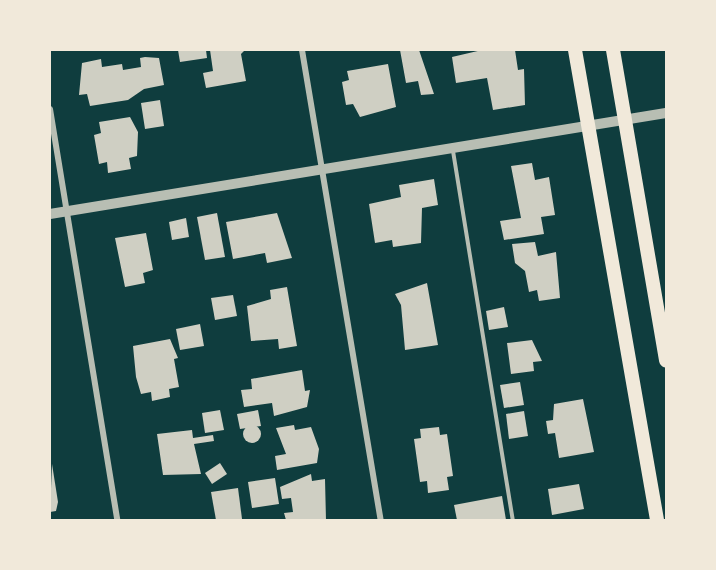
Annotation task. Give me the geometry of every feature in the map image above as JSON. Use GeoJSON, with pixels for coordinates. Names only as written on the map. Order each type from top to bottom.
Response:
{"type":"FeatureCollection","features":[{"type":"Feature","properties":{"kind":"main road"},"geometry":{"type":"LineString","coordinates":[[575,50],[657,520]]}},
{"type":"Feature","properties":{"kind":"main road"},"geometry":{"type":"LineString","coordinates":[[614,50],[666,361]]}},
{"type":"Feature","properties":{"kind":"street"},"geometry":{"type":"LineString","coordinates":[[302,50],[324,170],[381,520]]}},
{"type":"Feature","properties":{"kind":"street"},"geometry":{"type":"LineString","coordinates":[[50,109],[117,520]]}},
{"type":"Feature","properties":{"kind":"street"},"geometry":{"type":"LineString","coordinates":[[50,214],[589,128],[666,113]]}},
{"type":"Feature","properties":{"kind":"lane"},"geometry":{"type":"LineString","coordinates":[[452,150],[513,520]]}},
{"type":"Feature","properties":{"kind":"building"},"geometry":{"type":"Polygon","coordinates":[[[178,50],[206,50],[207,58],[180,62],[178,50]]]}},
{"type":"Feature","properties":{"kind":"building"},"geometry":{"type":"Polygon","coordinates":[[[210,50],[245,50],[241,54],[246,81],[206,88],[203,73],[213,71],[210,50]]]}},
{"type":"Feature","properties":{"kind":"building"},"geometry":{"type":"Polygon","coordinates":[[[400,50],[419,50],[434,94],[421,95],[418,81],[406,83],[400,50]]]}},
{"type":"Feature","properties":{"kind":"building"},"geometry":{"type":"Polygon","coordinates":[[[482,50],[515,50],[518,70],[524,69],[525,105],[493,110],[487,78],[456,83],[452,57],[482,50]]]}},
{"type":"Feature","properties":{"kind":"building"},"geometry":{"type":"Polygon","coordinates":[[[140,58],[159,58],[164,85],[144,89],[128,100],[90,106],[87,94],[79,95],[82,63],[101,59],[102,67],[122,64],[123,70],[141,67],[140,58]]]}},
{"type":"Feature","properties":{"kind":"building"},"geometry":{"type":"Polygon","coordinates":[[[388,64],[396,107],[360,117],[353,104],[346,105],[342,82],[349,80],[347,71],[388,64]]]}},
{"type":"Feature","properties":{"kind":"building"},"geometry":{"type":"Polygon","coordinates":[[[160,100],[164,126],[145,129],[141,103],[160,100]]]}},
{"type":"Feature","properties":{"kind":"building"},"geometry":{"type":"Polygon","coordinates":[[[130,117],[138,132],[137,156],[129,158],[131,169],[108,173],[107,162],[99,164],[94,135],[101,133],[99,122],[130,117]]]}},
{"type":"Feature","properties":{"kind":"building"},"geometry":{"type":"Polygon","coordinates":[[[532,163],[535,180],[549,177],[555,215],[541,217],[544,234],[504,240],[500,221],[521,218],[511,166],[532,163]]]}},
{"type":"Feature","properties":{"kind":"building"},"geometry":{"type":"Polygon","coordinates":[[[434,179],[438,205],[422,208],[421,243],[393,247],[392,240],[375,243],[369,204],[401,197],[399,185],[434,179]]]}},
{"type":"Feature","properties":{"kind":"building"},"geometry":{"type":"Polygon","coordinates":[[[217,213],[225,257],[205,260],[197,217],[217,213]]]}},
{"type":"Feature","properties":{"kind":"building"},"geometry":{"type":"Polygon","coordinates":[[[277,213],[292,258],[267,263],[265,253],[233,259],[226,222],[277,213]]]}},
{"type":"Feature","properties":{"kind":"building"},"geometry":{"type":"Polygon","coordinates":[[[186,218],[189,237],[172,240],[169,222],[186,218]]]}},
{"type":"Feature","properties":{"kind":"building"},"geometry":{"type":"Polygon","coordinates":[[[146,233],[153,270],[143,273],[145,283],[125,287],[115,238],[146,233]]]}},
{"type":"Feature","properties":{"kind":"building"},"geometry":{"type":"Polygon","coordinates":[[[535,242],[538,256],[556,252],[560,298],[539,301],[537,290],[529,292],[525,271],[515,263],[512,244],[535,242]]]}},
{"type":"Feature","properties":{"kind":"building"},"geometry":{"type":"Polygon","coordinates":[[[427,283],[438,345],[405,350],[401,305],[395,294],[427,283]]]}},
{"type":"Feature","properties":{"kind":"building"},"geometry":{"type":"Polygon","coordinates":[[[287,287],[297,346],[279,349],[278,339],[251,341],[247,306],[271,299],[270,290],[287,287]]]}},
{"type":"Feature","properties":{"kind":"building"},"geometry":{"type":"Polygon","coordinates":[[[233,295],[237,316],[215,320],[211,298],[233,295]]]}},
{"type":"Feature","properties":{"kind":"building"},"geometry":{"type":"Polygon","coordinates":[[[504,307],[508,327],[489,330],[486,311],[504,307]]]}},
{"type":"Feature","properties":{"kind":"building"},"geometry":{"type":"Polygon","coordinates":[[[200,324],[204,346],[180,350],[176,329],[200,324]]]}},
{"type":"Feature","properties":{"kind":"building"},"geometry":{"type":"Polygon","coordinates":[[[170,339],[178,358],[174,359],[179,387],[169,389],[170,397],[152,401],[151,392],[141,394],[136,377],[133,346],[170,339]]]}},
{"type":"Feature","properties":{"kind":"building"},"geometry":{"type":"Polygon","coordinates":[[[532,340],[542,361],[533,362],[534,371],[511,374],[507,343],[532,340]]]}},
{"type":"Feature","properties":{"kind":"building"},"geometry":{"type":"Polygon","coordinates":[[[302,370],[305,391],[310,390],[307,407],[274,416],[272,403],[244,407],[241,390],[252,389],[251,379],[302,370]]]}},
{"type":"Feature","properties":{"kind":"building"},"geometry":{"type":"Polygon","coordinates":[[[520,382],[524,405],[504,408],[500,385],[520,382]]]}},
{"type":"Feature","properties":{"kind":"building"},"geometry":{"type":"Polygon","coordinates":[[[583,399],[594,452],[559,458],[555,433],[548,434],[546,421],[553,420],[554,404],[583,399]]]}},
{"type":"Feature","properties":{"kind":"building"},"geometry":{"type":"Polygon","coordinates":[[[220,410],[224,430],[205,433],[202,413],[220,410]]]}},
{"type":"Feature","properties":{"kind":"building"},"geometry":{"type":"Polygon","coordinates":[[[258,410],[261,426],[240,429],[237,414],[258,410]]]}},
{"type":"Feature","properties":{"kind":"building"},"geometry":{"type":"Polygon","coordinates":[[[524,411],[528,436],[509,439],[506,414],[524,411]]]}},
{"type":"Feature","properties":{"kind":"building"},"geometry":{"type":"Polygon","coordinates":[[[252,425],[258,428],[261,434],[258,440],[252,443],[246,440],[243,434],[246,428],[252,425]]]}},
{"type":"Feature","properties":{"kind":"building"},"geometry":{"type":"Polygon","coordinates":[[[294,425],[295,430],[311,427],[319,449],[317,463],[277,470],[275,456],[286,454],[276,428],[294,425]]]}},
{"type":"Feature","properties":{"kind":"building"},"geometry":{"type":"Polygon","coordinates":[[[439,427],[440,435],[447,434],[453,476],[447,477],[449,490],[428,493],[427,481],[420,482],[414,439],[421,438],[420,429],[439,427]]]}},
{"type":"Feature","properties":{"kind":"building"},"geometry":{"type":"Polygon","coordinates":[[[192,430],[193,438],[213,435],[214,441],[194,444],[201,474],[163,475],[157,434],[192,430]]]}},
{"type":"Feature","properties":{"kind":"building"},"geometry":{"type":"Polygon","coordinates":[[[220,463],[227,474],[212,484],[205,473],[220,463]]]}},
{"type":"Feature","properties":{"kind":"building"},"geometry":{"type":"Polygon","coordinates":[[[52,464],[58,502],[56,511],[50,512],[52,464]]]}},
{"type":"Feature","properties":{"kind":"building"},"geometry":{"type":"Polygon","coordinates":[[[311,474],[312,481],[325,479],[326,520],[286,520],[284,513],[293,512],[291,498],[282,499],[280,487],[311,474]]]}},
{"type":"Feature","properties":{"kind":"building"},"geometry":{"type":"Polygon","coordinates":[[[275,478],[279,504],[252,508],[248,482],[275,478]]]}},
{"type":"Feature","properties":{"kind":"building"},"geometry":{"type":"Polygon","coordinates":[[[579,484],[584,509],[552,515],[548,489],[579,484]]]}},
{"type":"Feature","properties":{"kind":"building"},"geometry":{"type":"Polygon","coordinates":[[[238,488],[242,519],[216,520],[211,492],[238,488]]]}},
{"type":"Feature","properties":{"kind":"building"},"geometry":{"type":"Polygon","coordinates":[[[502,496],[506,520],[457,520],[454,505],[502,496]]]}}]}
